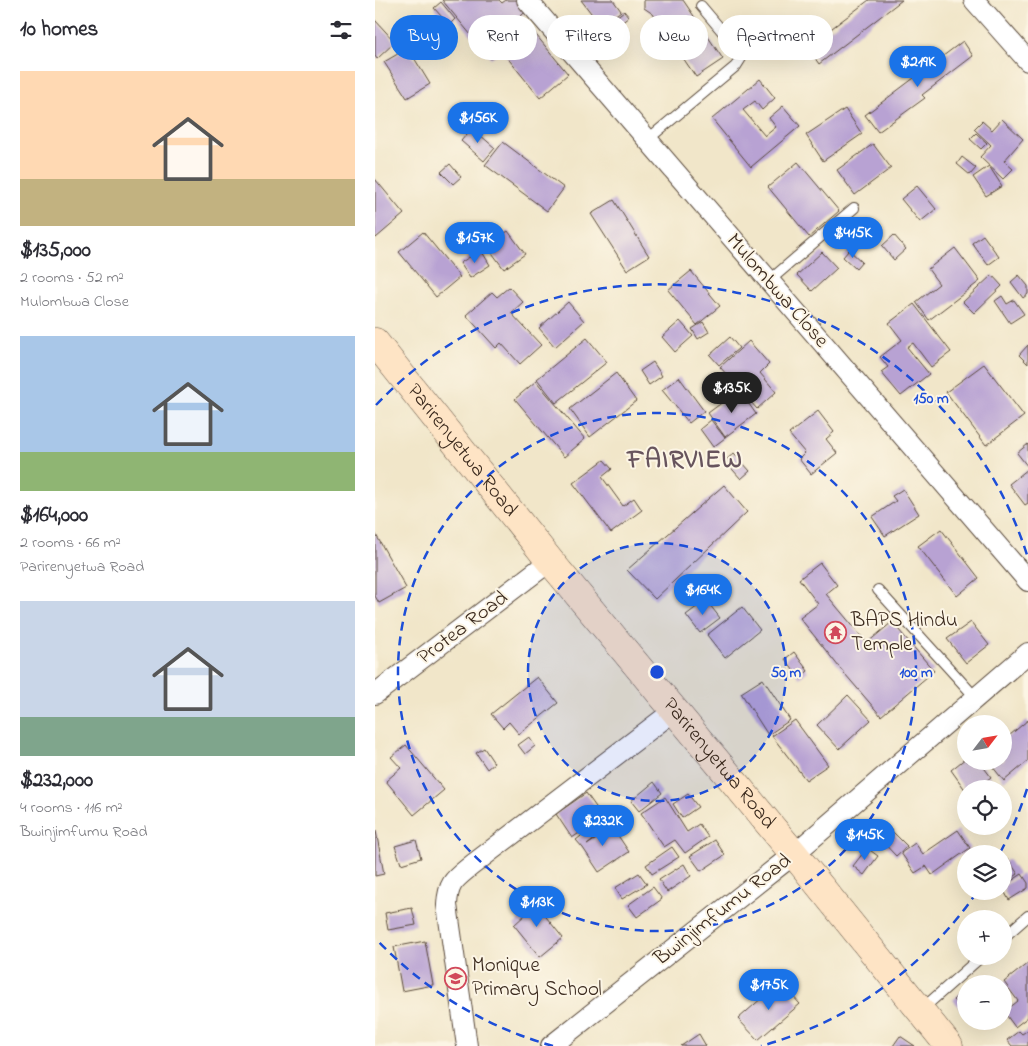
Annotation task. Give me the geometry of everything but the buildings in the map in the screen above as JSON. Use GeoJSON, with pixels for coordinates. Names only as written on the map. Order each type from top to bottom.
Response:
{"type":"FeatureCollection","features":[{"type":"Feature","properties":{"kind":"main road","name":"Parirenyetwa Road"},"geometry":{"type":"LineString","coordinates":[[375,342],[550,561],[794,854],[949,1046]]}},
{"type":"Feature","properties":{"kind":"street","name":"Mulombwa Close"},"geometry":{"type":"LineString","coordinates":[[527,0],[1028,581]]}},
{"type":"Feature","properties":{"kind":"street"},"geometry":{"type":"LineString","coordinates":[[974,0],[1028,61]]}},
{"type":"Feature","properties":{"kind":"street","name":"Protea Road"},"geometry":{"type":"LineString","coordinates":[[375,694],[550,561]]}},
{"type":"Feature","properties":{"kind":"street","name":"Bwinjimfumu Road"},"geometry":{"type":"LineString","coordinates":[[551,1046],[794,854],[1028,653]]}},
{"type":"Feature","properties":{"kind":"street"},"geometry":{"type":"LineString","coordinates":[[467,1046],[447,905],[447,893],[450,885],[472,865],[675,710]]}},
{"type":"Feature","properties":{"kind":"lane"},"geometry":{"type":"LineString","coordinates":[[647,140],[736,66],[741,58],[738,50],[701,6]]}},
{"type":"Feature","properties":{"kind":"lane"},"geometry":{"type":"LineString","coordinates":[[769,281],[854,208]]}},
{"type":"Feature","properties":{"kind":"lane"},"geometry":{"type":"LineString","coordinates":[[878,590],[975,698]]}},
{"type":"Feature","properties":{"kind":"lane"},"geometry":{"type":"LineString","coordinates":[[1012,931],[1028,916]]}},
{"type":"Feature","properties":{"kind":"lane"},"geometry":{"type":"LineString","coordinates":[[920,1010],[972,965]]}},
{"type":"Feature","properties":{"kind":"place","name":"BAPS Hindu Temple"},"geometry":{"type":"Point","coordinates":[835,633]}},
{"type":"Feature","properties":{"kind":"place","name":"Monique Primary School"},"geometry":{"type":"Point","coordinates":[456,978]}},
{"type":"Feature","properties":{"kind":"district","name":"FAIRVIEW"},"geometry":{"type":"Point","coordinates":[685,461]}}]}
